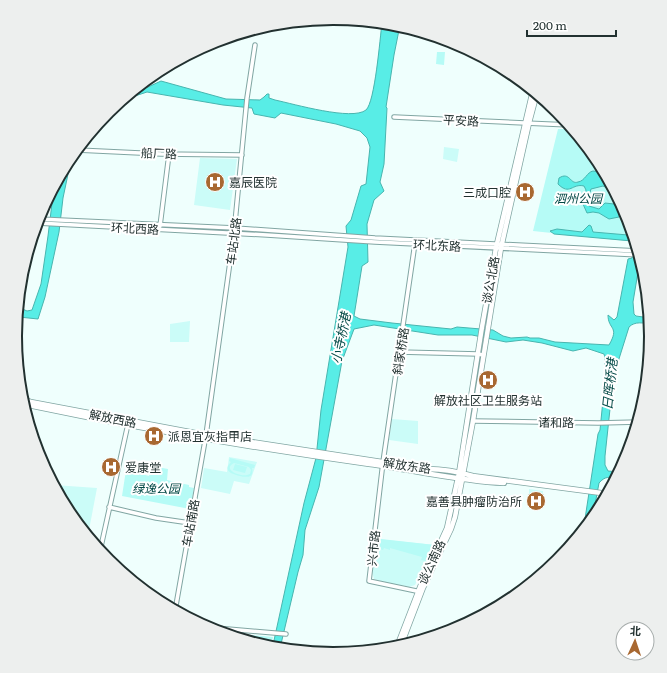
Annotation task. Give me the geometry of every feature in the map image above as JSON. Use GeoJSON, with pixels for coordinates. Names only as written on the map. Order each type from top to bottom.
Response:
{"type":"FeatureCollection","features":[{"type":"Feature","properties":{"kind":"main road","name":"谈公北路"},"geometry":{"type":"LineString","coordinates":[[461,476],[482,327],[532,96]]}},
{"type":"Feature","properties":{"kind":"main road","name":"谈公北路"},"geometry":{"type":"LineString","coordinates":[[527,123],[535,99]]}},
{"type":"Feature","properties":{"kind":"main road","name":"谈公北路"},"geometry":{"type":"LineString","coordinates":[[461,476],[473,420],[488,328],[499,246]]}},
{"type":"Feature","properties":{"kind":"main road","name":"解放西路"},"geometry":{"type":"LineString","coordinates":[[29,401],[129,423],[206,437]]}},
{"type":"Feature","properties":{"kind":"main road","name":"解放西路"},"geometry":{"type":"LineString","coordinates":[[30,406],[74,415],[129,423]]}},
{"type":"Feature","properties":{"kind":"main road","name":"解放东路"},"geometry":{"type":"LineString","coordinates":[[206,437],[382,464],[436,469],[486,482],[602,494]]}},
{"type":"Feature","properties":{"kind":"main road","name":"谈公南路"},"geometry":{"type":"LineString","coordinates":[[400,641],[419,592],[451,529],[455,517],[461,476]]}},
{"type":"Feature","properties":{"kind":"street","name":"车站北路"},"geometry":{"type":"LineString","coordinates":[[206,437],[235,228],[247,98],[255,45]]}},
{"type":"Feature","properties":{"kind":"street","name":"平安路"},"geometry":{"type":"LineString","coordinates":[[394,117],[562,125]]}},
{"type":"Feature","properties":{"kind":"street","name":"船厂路"},"geometry":{"type":"LineString","coordinates":[[84,150],[242,155]]}},
{"type":"Feature","properties":{"kind":"street"},"geometry":{"type":"LineString","coordinates":[[160,227],[169,154]]}},
{"type":"Feature","properties":{"kind":"street","name":"环北西路"},"geometry":{"type":"LineString","coordinates":[[45,221],[160,227],[235,228]]}},
{"type":"Feature","properties":{"kind":"street","name":"环北西路"},"geometry":{"type":"LineString","coordinates":[[160,227],[234,234]]}},
{"type":"Feature","properties":{"kind":"street","name":"环北东路"},"geometry":{"type":"LineString","coordinates":[[235,228],[375,240],[633,252]]}},
{"type":"Feature","properties":{"kind":"street","name":"环北东路"},"geometry":{"type":"LineString","coordinates":[[234,234],[339,237]]}},
{"type":"Feature","properties":{"kind":"street","name":"斜家桥路"},"geometry":{"type":"LineString","coordinates":[[382,464],[416,242]]}},
{"type":"Feature","properties":{"kind":"street"},"geometry":{"type":"LineString","coordinates":[[399,352],[483,355]]}},
{"type":"Feature","properties":{"kind":"street","name":"诸和路"},"geometry":{"type":"LineString","coordinates":[[473,420],[598,423],[632,422]]}},
{"type":"Feature","properties":{"kind":"street"},"geometry":{"type":"LineString","coordinates":[[101,545],[129,423]]}},
{"type":"Feature","properties":{"kind":"street","name":"车站南路"},"geometry":{"type":"LineString","coordinates":[[176,605],[206,437]]}},
{"type":"Feature","properties":{"kind":"street","name":"兴市路"},"geometry":{"type":"LineString","coordinates":[[382,464],[369,581],[419,592]]}},
{"type":"Feature","properties":{"kind":"street"},"geometry":{"type":"LineString","coordinates":[[110,507],[156,518],[190,523]]}},
{"type":"Feature","properties":{"kind":"street"},"geometry":{"type":"LineString","coordinates":[[228,629],[286,634]]}},
{"type":"Feature","properties":{"kind":"shaded area"},"geometry":{"type":"Polygon","coordinates":[[[444,147],[459,149],[457,162],[443,159],[444,147]]]}},
{"type":"Feature","properties":{"kind":"shaded area","name":"嘉辰医院"},"geometry":{"type":"Polygon","coordinates":[[[200,158],[237,159],[230,210],[194,205],[200,158]]]}},
{"type":"Feature","properties":{"kind":"shaded area"},"geometry":{"type":"Polygon","coordinates":[[[190,321],[189,342],[170,342],[170,324],[190,321]]]}},
{"type":"Feature","properties":{"kind":"shaded area"},"geometry":{"type":"Polygon","coordinates":[[[392,419],[418,421],[418,444],[389,440],[392,419]]]}},
{"type":"Feature","properties":{"kind":"shaded area"},"geometry":{"type":"Polygon","coordinates":[[[229,457],[257,462],[249,484],[234,481],[230,494],[201,488],[204,468],[227,472],[229,457]]]}},
{"type":"Feature","properties":{"kind":"shaded area"},"geometry":{"type":"Polygon","coordinates":[[[60,485],[97,488],[89,530],[74,510],[60,485]]]}},
{"type":"Feature","properties":{"kind":"shaded area","name":"嘉善县肿瘤防治所"},"geometry":{"type":"Polygon","coordinates":[[[529,489],[543,491],[542,505],[529,505],[529,489]]]}},
{"type":"Feature","properties":{"kind":"shaded area"},"geometry":{"type":"Polygon","coordinates":[[[377,539],[435,545],[415,585],[409,587],[402,585],[402,587],[374,579],[372,572],[377,539]]]}},
{"type":"Feature","properties":{"kind":"green space"},"geometry":{"type":"Polygon","coordinates":[[[437,52],[445,52],[444,65],[436,64],[437,52]]]}},
{"type":"Feature","properties":{"kind":"green space","name":"泗州公园"},"geometry":{"type":"Polygon","coordinates":[[[558,129],[566,129],[593,163],[613,199],[630,241],[533,231],[558,129]]]}},
{"type":"Feature","properties":{"kind":"green space"},"geometry":{"type":"Polygon","coordinates":[[[230,458],[255,465],[254,468],[252,468],[252,473],[250,476],[243,477],[229,472],[227,468],[231,462],[229,461],[230,458]],[[234,463],[230,468],[237,474],[247,475],[250,474],[251,470],[249,467],[234,463]]]}},
{"type":"Feature","properties":{"kind":"green space"},"geometry":{"type":"Polygon","coordinates":[[[235,464],[247,467],[245,473],[233,470],[235,464]]]}},
{"type":"Feature","properties":{"kind":"green space","name":"绿逸公园"},"geometry":{"type":"Polygon","coordinates":[[[152,466],[168,469],[167,480],[189,485],[189,487],[194,488],[190,509],[122,496],[126,470],[149,476],[152,466]]]}},
{"type":"Feature","properties":{"kind":"green space"},"geometry":{"type":"Polygon","coordinates":[[[377,539],[435,545],[427,561],[421,560],[422,557],[390,548],[390,550],[384,548],[383,550],[376,548],[377,539]]]}},
{"type":"Feature","properties":{"kind":"green space"},"geometry":{"type":"Polygon","coordinates":[[[245,634],[273,637],[272,642],[245,634]]]}},
{"type":"Feature","properties":{"kind":"water"},"geometry":{"type":"Polygon","coordinates":[[[381,29],[399,32],[386,107],[384,164],[380,182],[384,191],[374,200],[367,224],[368,262],[362,266],[354,316],[360,319],[451,329],[457,327],[493,330],[503,336],[511,338],[527,337],[555,342],[609,345],[614,331],[608,320],[608,315],[614,320],[617,317],[628,259],[632,258],[632,249],[638,272],[633,302],[634,314],[636,316],[644,317],[644,323],[636,323],[629,327],[618,362],[610,409],[605,456],[605,465],[608,471],[614,472],[611,477],[603,479],[599,483],[595,507],[585,521],[598,434],[600,430],[606,370],[604,354],[586,348],[573,351],[523,340],[506,342],[472,335],[438,335],[374,325],[354,329],[342,361],[319,487],[305,530],[303,555],[281,643],[274,642],[304,503],[316,458],[321,410],[348,247],[346,226],[351,220],[361,186],[366,184],[370,147],[367,138],[360,131],[336,124],[281,113],[275,118],[254,114],[252,108],[223,105],[147,92],[136,96],[146,87],[161,81],[226,99],[260,100],[269,94],[269,98],[275,100],[322,111],[349,114],[359,113],[366,110],[369,105],[377,69],[381,29]]]}},
{"type":"Feature","properties":{"kind":"water"},"geometry":{"type":"Polygon","coordinates":[[[591,172],[598,172],[607,188],[603,186],[591,189],[588,199],[589,206],[599,209],[605,203],[615,203],[619,212],[619,217],[609,219],[599,213],[587,213],[583,204],[586,190],[584,186],[565,189],[558,184],[559,178],[563,176],[568,177],[573,182],[578,182],[591,172]]]}},
{"type":"Feature","properties":{"kind":"water"},"geometry":{"type":"Polygon","coordinates":[[[68,174],[63,198],[59,232],[45,297],[38,319],[23,317],[24,310],[27,311],[32,310],[41,284],[52,204],[68,174]]]}},
{"type":"Feature","properties":{"kind":"water"},"geometry":{"type":"Polygon","coordinates":[[[589,225],[591,226],[593,232],[628,235],[629,241],[554,234],[550,231],[557,229],[582,232],[589,225]]]}},
{"type":"Feature","properties":{"kind":"place","name":"嘉辰医院"},"geometry":{"type":"Point","coordinates":[215,182]}},
{"type":"Feature","properties":{"kind":"place","name":"三成口腔"},"geometry":{"type":"Point","coordinates":[525,192]}},
{"type":"Feature","properties":{"kind":"place","name":"解放社区卫生服务站"},"geometry":{"type":"Point","coordinates":[488,380]}},
{"type":"Feature","properties":{"kind":"place","name":"派恩宜灰指甲店"},"geometry":{"type":"Point","coordinates":[154,436]}},
{"type":"Feature","properties":{"kind":"place","name":"爱康堂"},"geometry":{"type":"Point","coordinates":[111,467]}},
{"type":"Feature","properties":{"kind":"place","name":"嘉善县肿瘤防治所"},"geometry":{"type":"Point","coordinates":[536,501]}},
{"type":"Feature","properties":{"kind":"water label","name":"小寺桥港"},"geometry":{"type":"Point","coordinates":[340,338]}},
{"type":"Feature","properties":{"kind":"water label","name":"日晖桥港"},"geometry":{"type":"Point","coordinates":[609,384]}}]}
